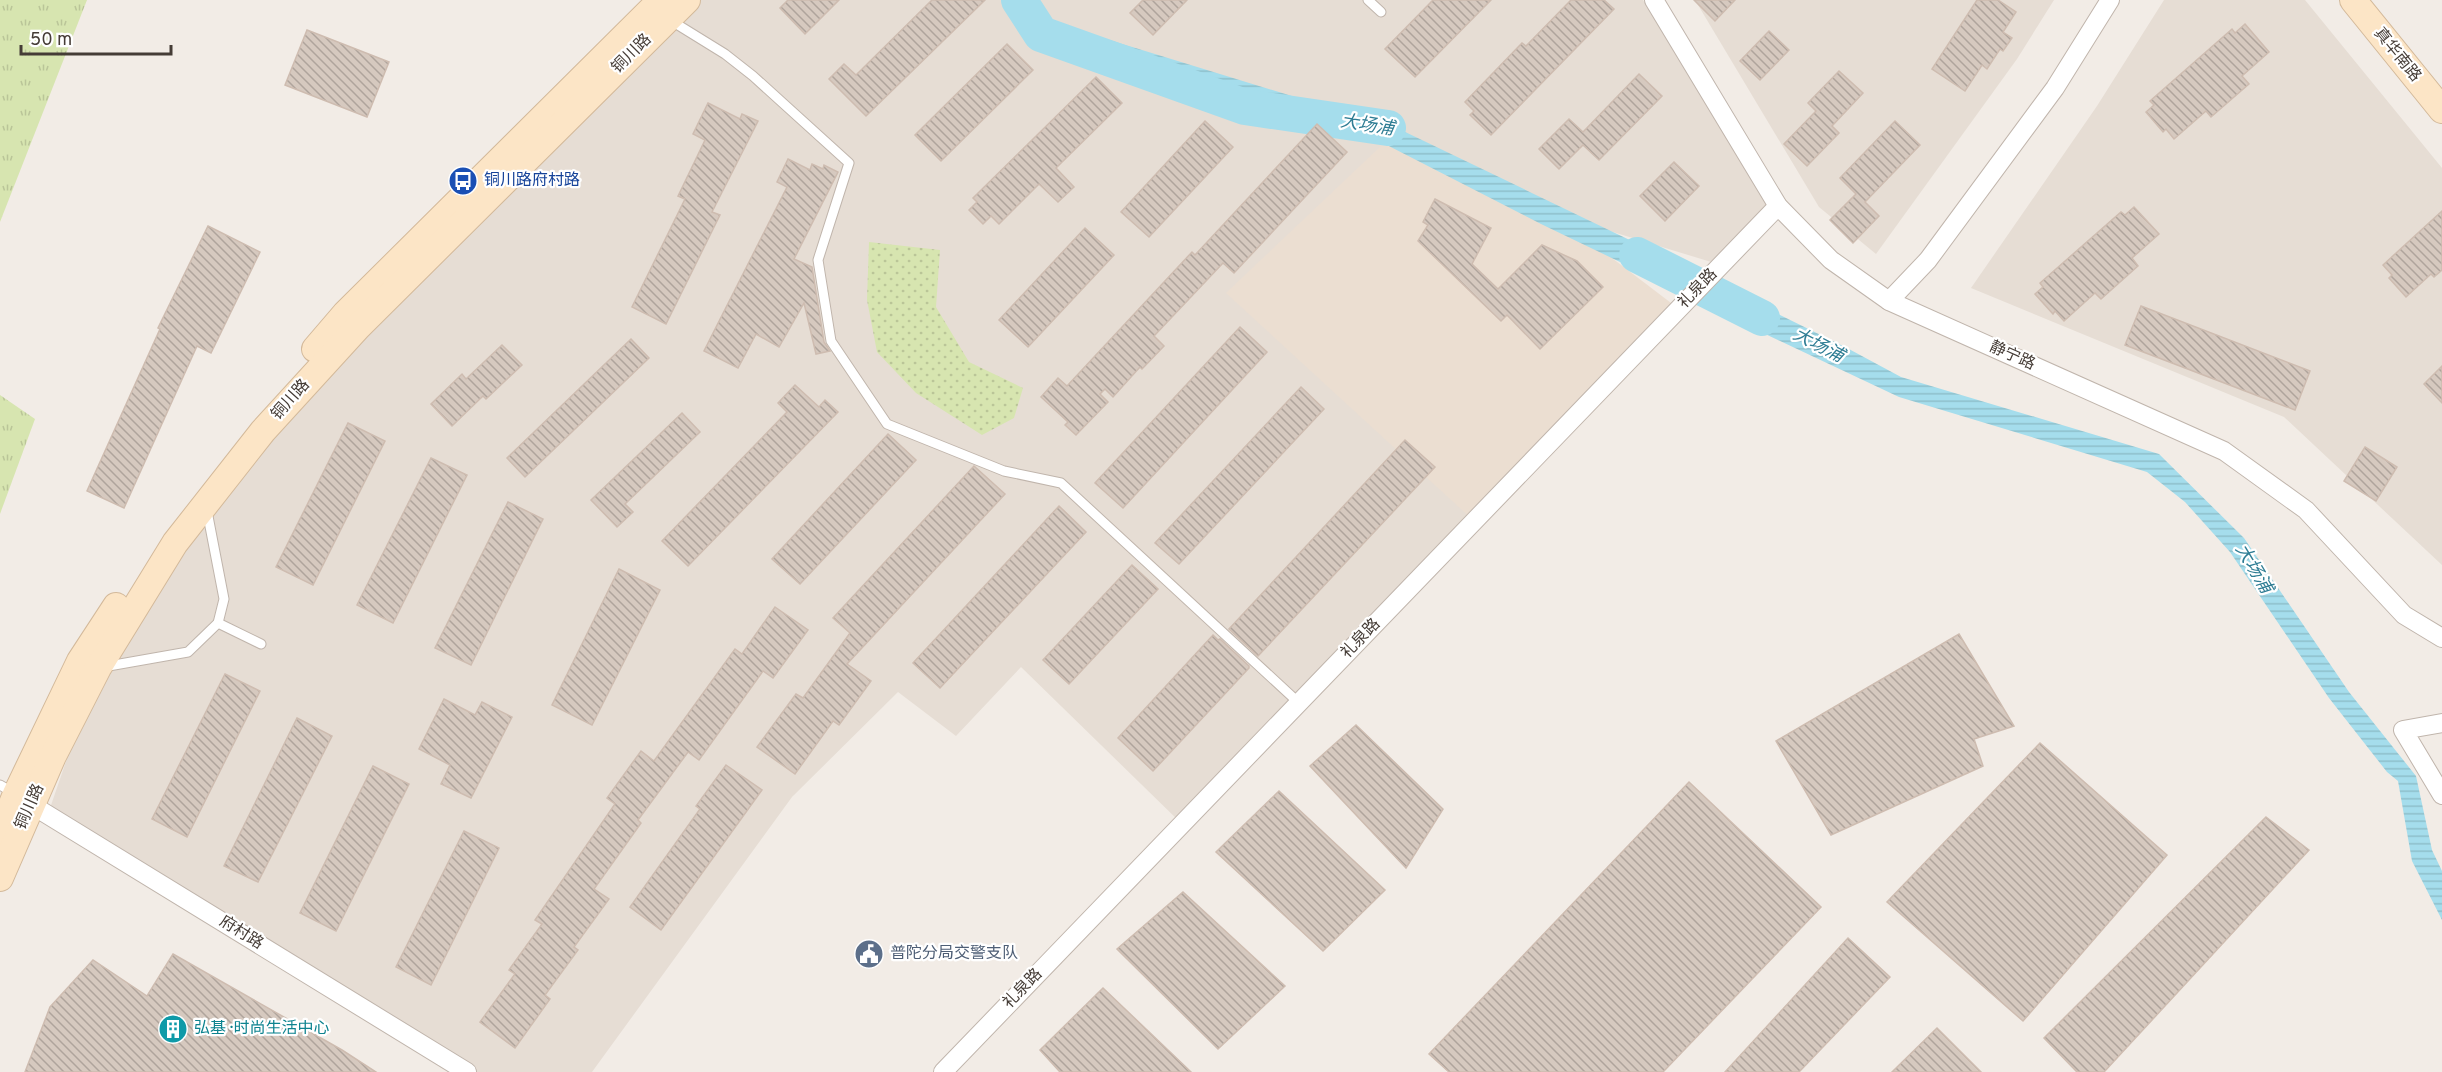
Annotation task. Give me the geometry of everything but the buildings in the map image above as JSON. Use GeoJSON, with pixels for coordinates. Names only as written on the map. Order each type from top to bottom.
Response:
{"type":"FeatureCollection","features":[{"type":"Feature","properties":{"kind":"main road","name":"铜川路"},"geometry":{"type":"LineString","coordinates":[[0,833],[16,794],[80,662],[162,535],[252,423],[345,314],[656,6],[687,0]]}},
{"type":"Feature","properties":{"kind":"main road","name":"真华南路"},"geometry":{"type":"LineString","coordinates":[[2353,0],[2442,110]]}},
{"type":"Feature","properties":{"kind":"main road","name":"铜川路"},"geometry":{"type":"LineString","coordinates":[[0,878],[16,794],[53,756],[98,668],[175,543],[263,432],[656,6]]}},
{"type":"Feature","properties":{"kind":"street","name":"静宁路"},"geometry":{"type":"LineString","coordinates":[[1654,0],[1778,206],[1831,260],[1889,301],[2224,451],[2306,510],[2404,615],[2442,638]]}},
{"type":"Feature","properties":{"kind":"street"},"geometry":{"type":"LineString","coordinates":[[1889,301],[1928,260],[2055,88],[2110,0]]}},
{"type":"Feature","properties":{"kind":"street","name":"礼泉路"},"geometry":{"type":"LineString","coordinates":[[943,1072],[1778,206]]}},
{"type":"Feature","properties":{"kind":"street"},"geometry":{"type":"LineString","coordinates":[[2442,723],[2403,730],[2442,795]]}},
{"type":"Feature","properties":{"kind":"street","name":"府村路"},"geometry":{"type":"LineString","coordinates":[[16,794],[467,1072]]}},
{"type":"Feature","properties":{"kind":"lane"},"geometry":{"type":"LineString","coordinates":[[1368,0],[1381,12]]}},
{"type":"Feature","properties":{"kind":"lane"},"geometry":{"type":"LineString","coordinates":[[656,6],[753,76],[849,163],[818,260],[831,341],[887,424],[1004,471],[1061,483],[1299,703]]}},
{"type":"Feature","properties":{"kind":"lane"},"geometry":{"type":"LineString","coordinates":[[98,668],[188,652],[218,623],[224,599],[206,505]]}},
{"type":"Feature","properties":{"kind":"lane"},"geometry":{"type":"LineString","coordinates":[[218,623],[261,644]]}},
{"type":"Feature","properties":{"kind":"shaded area"},"geometry":{"type":"Polygon","coordinates":[[[689,0],[1643,0],[1778,206],[1721,265],[1554,214],[1474,521],[1182,824],[1021,667],[956,736],[898,692],[792,797],[592,1072],[467,1072],[48,814],[98,668],[304,386],[689,0]]]}},
{"type":"Feature","properties":{"kind":"shaded area"},"geometry":{"type":"Polygon","coordinates":[[[1695,0],[2054,0],[2017,59],[1876,254],[1819,207],[1695,0]]]}},
{"type":"Feature","properties":{"kind":"shaded area"},"geometry":{"type":"Polygon","coordinates":[[[2164,0],[2305,0],[2442,168],[2442,565],[2284,417],[1971,288],[2097,106],[2164,0]]]}},
{"type":"Feature","properties":{"kind":"shaded area"},"geometry":{"type":"Polygon","coordinates":[[[1399,129],[1554,214],[1679,309],[1474,521],[1226,293],[1399,129]]]}},
{"type":"Feature","properties":{"kind":"green space"},"geometry":{"type":"Polygon","coordinates":[[[0,0],[87,0],[0,222],[0,0]]]}},
{"type":"Feature","properties":{"kind":"green space"},"geometry":{"type":"Polygon","coordinates":[[[869,242],[940,250],[936,307],[969,362],[1023,388],[1014,418],[982,435],[916,393],[877,352],[867,300],[869,242]]]}},
{"type":"Feature","properties":{"kind":"green space"},"geometry":{"type":"Polygon","coordinates":[[[0,395],[35,419],[0,514],[0,395]]]}},
{"type":"Feature","properties":{"kind":"water"},"geometry":{"type":"Polygon","coordinates":[[[1005,0],[1027,0],[1051,22],[1399,129],[1690,269],[1672,287],[1541,224],[1340,121],[1245,107],[1041,34],[1005,0]]]}},
{"type":"Feature","properties":{"kind":"water"},"geometry":{"type":"Polygon","coordinates":[[[1725,288],[1901,377],[2159,454],[2244,538],[2349,692],[2416,776],[2432,850],[2442,871],[2442,920],[2412,861],[2398,781],[2387,772],[2329,698],[2230,552],[2185,502],[2147,472],[1899,397],[1706,306],[1725,288]]]}},
{"type":"Feature","properties":{"kind":"waterway","name":"大场浦"},"geometry":{"type":"LineString","coordinates":[[1019,0],[1041,34],[1245,107],[1388,128]]}},
{"type":"Feature","properties":{"kind":"waterway","name":"大场浦"},"geometry":{"type":"LineString","coordinates":[[1637,255],[1762,318]]}},
{"type":"Feature","properties":{"kind":"place","name":"铜川路府村路"},"geometry":{"type":"Point","coordinates":[463,181]}},
{"type":"Feature","properties":{"kind":"place","name":"普陀分局交警支队"},"geometry":{"type":"Point","coordinates":[869,954]}},
{"type":"Feature","properties":{"kind":"place","name":"弘基 · 时尚生活中心"},"geometry":{"type":"Point","coordinates":[173,1029]}}]}
